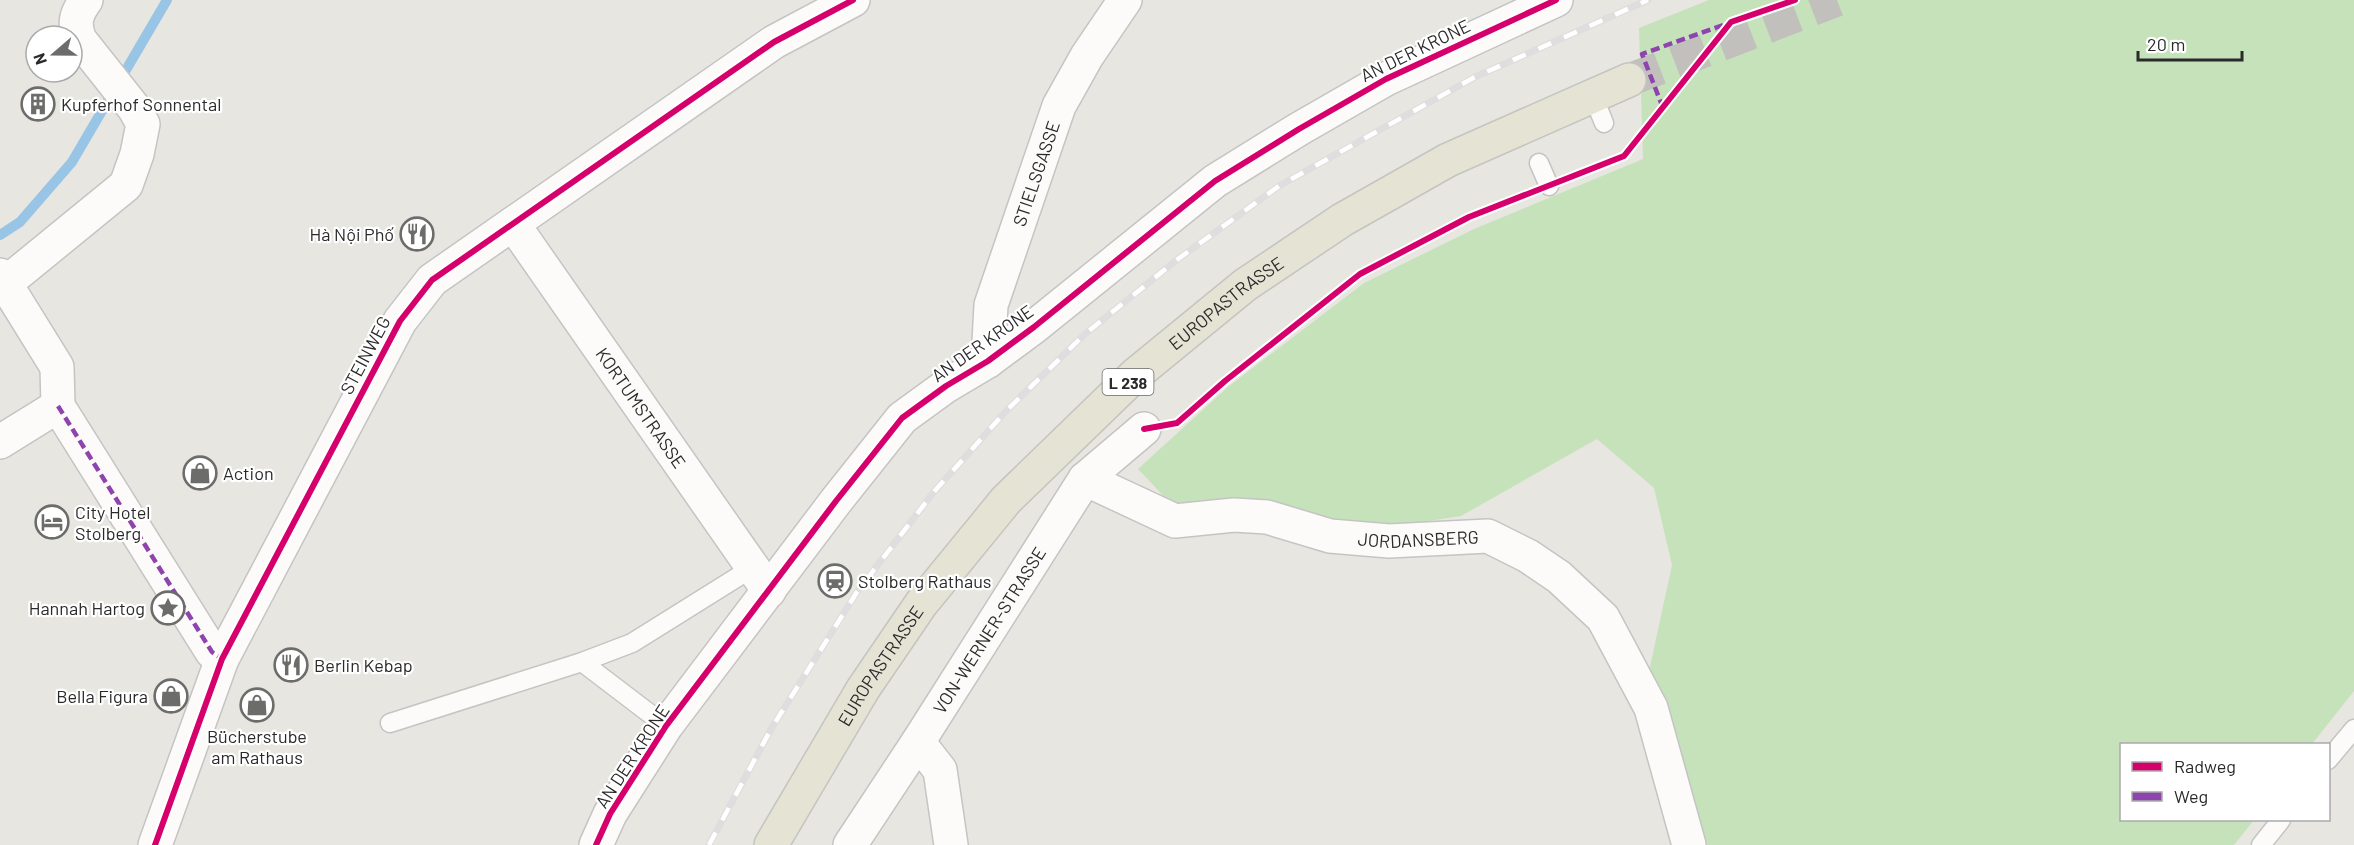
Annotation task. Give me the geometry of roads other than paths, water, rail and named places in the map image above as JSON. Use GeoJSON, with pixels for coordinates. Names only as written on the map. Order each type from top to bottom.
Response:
{"type":"FeatureCollection","features":[{"type":"Feature","properties":{"kind":"main road","name":"EUROPASTRASSE"},"geometry":{"type":"LineString","coordinates":[[771,845],[863,689],[921,604],[1006,500],[1135,375],[1245,285],[1342,220],[1448,160],[1598,109],[1629,80]]}},
{"type":"Feature","properties":{"kind":"street"},"geometry":{"type":"LineString","coordinates":[[86,0],[76,14],[75,28],[80,40],[98,66],[134,108],[143,124],[137,154],[126,185],[3,279],[57,367],[58,406],[212,652],[222,660]]}},
{"type":"Feature","properties":{"kind":"street","name":"STEINWEG"},"geometry":{"type":"LineString","coordinates":[[155,845],[222,660],[400,321],[432,280],[774,42],[853,0]]}},
{"type":"Feature","properties":{"kind":"street","name":"STIELSGASSE"},"geometry":{"type":"LineString","coordinates":[[988,361],[991,306],[1059,106],[1087,56],[1125,0]]}},
{"type":"Feature","properties":{"kind":"street","name":"AN DER KRONE"},"geometry":{"type":"LineString","coordinates":[[596,845],[610,814],[760,579],[843,492],[902,418],[946,386],[988,361],[1034,327],[1215,181],[1386,79],[1556,0]]}},
{"type":"Feature","properties":{"kind":"street","name":"KORTUMSTRASSE"},"geometry":{"type":"LineString","coordinates":[[513,224],[760,579]]}},
{"type":"Feature","properties":{"kind":"street"},"geometry":{"type":"LineString","coordinates":[[0,442],[58,406]]}},
{"type":"Feature","properties":{"kind":"street","name":"VON-WERNER-STRASSE"},"geometry":{"type":"LineString","coordinates":[[850,845],[1085,479],[1143,429]]}},
{"type":"Feature","properties":{"kind":"street","name":"JORDANSBERG"},"geometry":{"type":"LineString","coordinates":[[1085,479],[1175,521],[1234,515],[1267,516],[1330,536],[1389,541],[1488,536],[1528,556],[1558,577],[1603,618],[1651,708],[1689,845]]}},
{"type":"Feature","properties":{"kind":"street"},"geometry":{"type":"LineString","coordinates":[[918,742],[940,770],[951,845]]}},
{"type":"Feature","properties":{"kind":"lane"},"geometry":{"type":"LineString","coordinates":[[1539,164],[1549,186]]}},
{"type":"Feature","properties":{"kind":"lane"},"geometry":{"type":"LineString","coordinates":[[390,723],[582,662],[632,643],[760,579]]}},
{"type":"Feature","properties":{"kind":"lane"},"geometry":{"type":"LineString","coordinates":[[582,662],[666,726]]}},
{"type":"Feature","properties":{"kind":"lane"},"geometry":{"type":"LineString","coordinates":[[2330,758],[2354,729]]}},
{"type":"Feature","properties":{"kind":"lane"},"geometry":{"type":"LineString","coordinates":[[2261,845],[2279,821]]}},
{"type":"Feature","properties":{"kind":"waterway"},"geometry":{"type":"LineString","coordinates":[[0,235],[20,222],[72,162],[167,0]]}},
{"type":"Feature","properties":{"kind":"tunnel"},"geometry":{"type":"LineString","coordinates":[[1629,80],[1837,0]]}},
{"type":"Feature","properties":{"kind":"railway"},"geometry":{"type":"LineString","coordinates":[[709,845],[771,729],[857,592],[933,493],[1006,411],[1085,334],[1178,259],[1279,186],[1475,77],[1648,0]]}},
{"type":"Feature","properties":{"kind":"place","name":"Kupferhof Sonnental"},"geometry":{"type":"Point","coordinates":[38,104]}},
{"type":"Feature","properties":{"kind":"place","name":"Hà Nội Phố"},"geometry":{"type":"Point","coordinates":[417,234]}},
{"type":"Feature","properties":{"kind":"place","name":"Action"},"geometry":{"type":"Point","coordinates":[200,473]}},
{"type":"Feature","properties":{"kind":"place","name":"City Hotel Stolberg"},"geometry":{"type":"Point","coordinates":[52,522]}},
{"type":"Feature","properties":{"kind":"place","name":"Stolberg Rathaus"},"geometry":{"type":"Point","coordinates":[835,581]}},
{"type":"Feature","properties":{"kind":"place","name":"Hannah Hartog"},"geometry":{"type":"Point","coordinates":[168,608]}},
{"type":"Feature","properties":{"kind":"place","name":"Berlin Kebap"},"geometry":{"type":"Point","coordinates":[291,665]}},
{"type":"Feature","properties":{"kind":"place","name":"Bella Figura"},"geometry":{"type":"Point","coordinates":[171,696]}},
{"type":"Feature","properties":{"kind":"place","name":"Bücherstube am Rathaus"},"geometry":{"type":"Point","coordinates":[257,705]}}]}
